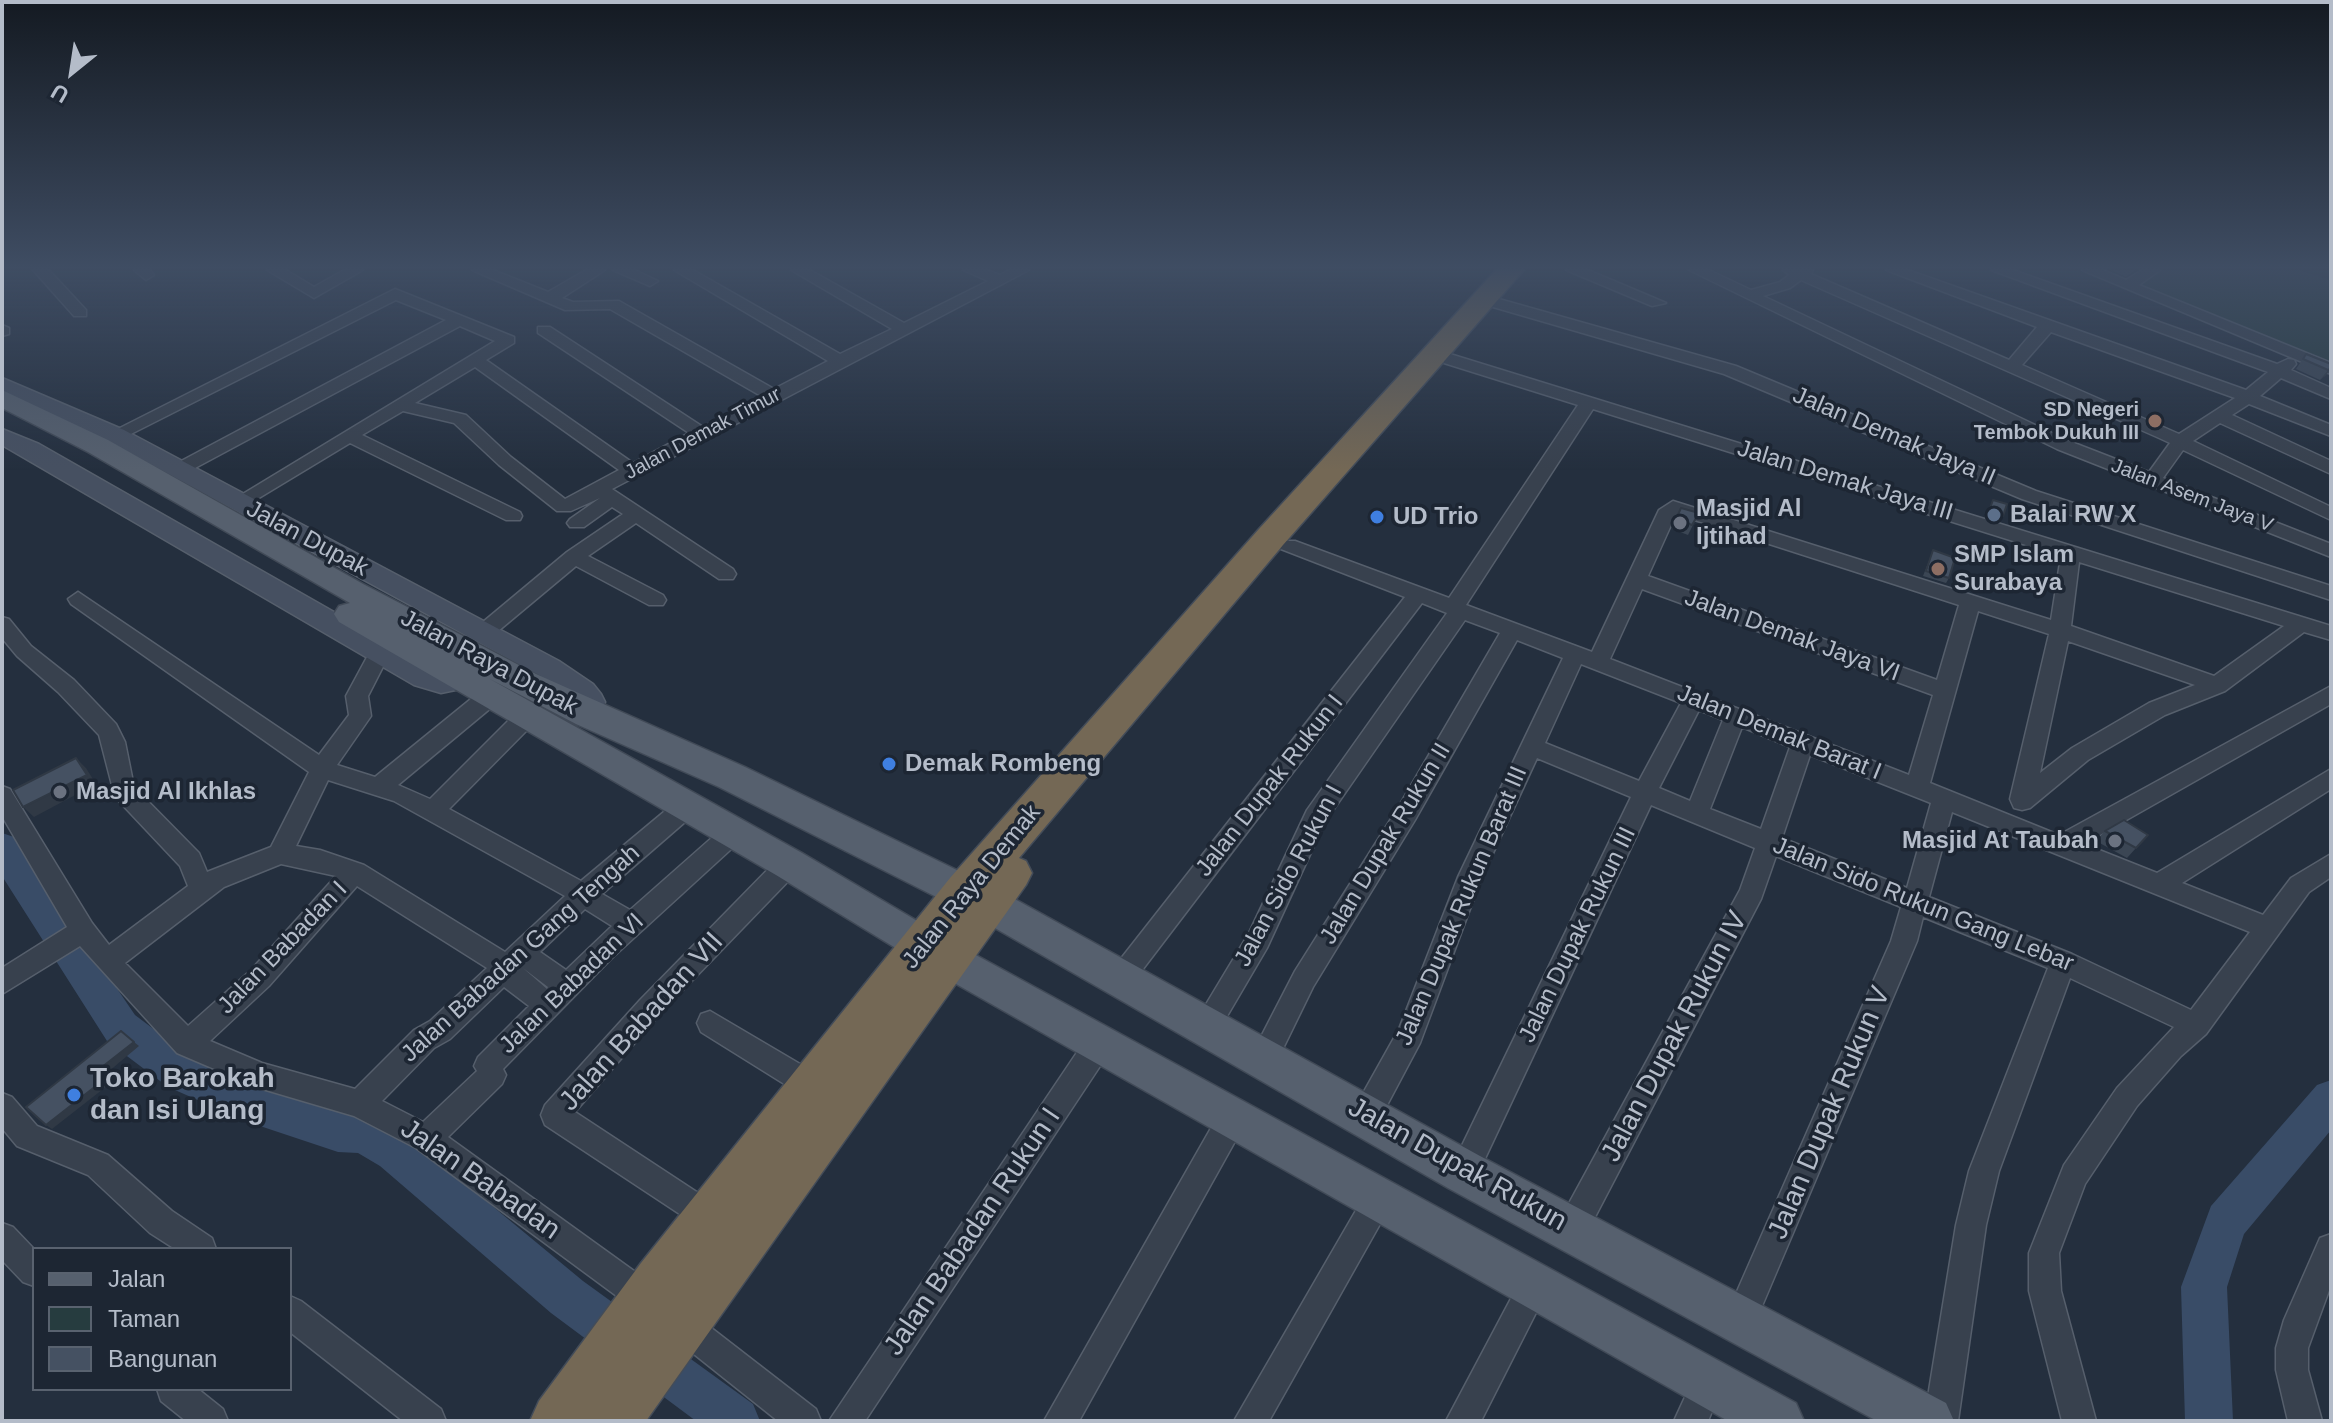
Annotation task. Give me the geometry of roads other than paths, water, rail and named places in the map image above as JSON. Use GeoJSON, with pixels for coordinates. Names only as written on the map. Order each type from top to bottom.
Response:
{"type":"FeatureCollection","features":[{"type":"Feature","properties":{"kind":"highway","name":"Jalan Raya Demak"},"geometry":{"type":"LineString","coordinates":[[559,1421],[648,1335],[977,898],[1455,336]]}},
{"type":"Feature","properties":{"kind":"highway","name":"Jalan Raya Demak"},"geometry":{"type":"LineString","coordinates":[[977,898],[1288,545],[1332,482],[1470,336]]}},
{"type":"Feature","properties":{"kind":"highway","name":"Jalan Raya Demak"},"geometry":{"type":"LineString","coordinates":[[612,1421],[648,1335],[710,1219],[812,1086],[936,953]]}},
{"type":"Feature","properties":{"kind":"main road","name":"Jalan Dupak"},"geometry":{"type":"LineString","coordinates":[[2,385],[115,435],[176,471],[484,632],[574,685],[590,702],[588,715]]}},
{"type":"Feature","properties":{"kind":"main road","name":"Jalan Raya Dupak"},"geometry":{"type":"LineString","coordinates":[[2,398],[98,446],[352,591],[588,715],[695,760],[977,898]]}},
{"type":"Feature","properties":{"kind":"main road","name":"Jalan Raya Dupak"},"geometry":{"type":"LineString","coordinates":[[2,417],[90,472],[789,864],[936,953]]}},
{"type":"Feature","properties":{"kind":"main road"},"geometry":{"type":"LineString","coordinates":[[2,436],[90,472],[428,679],[441,682],[460,679]]}},
{"type":"Feature","properties":{"kind":"main road","name":"Jalan Dupak Rukun"},"geometry":{"type":"LineString","coordinates":[[977,898],[1263,1060],[1367,1114],[1464,1172],[1928,1421]]}},
{"type":"Feature","properties":{"kind":"main road"},"geometry":{"type":"LineString","coordinates":[[936,953],[1535,1285],[1700,1402],[1778,1421]]}},
{"type":"Feature","properties":{"kind":"street"},"geometry":{"type":"LineString","coordinates":[[115,435],[311,336]]}},
{"type":"Feature","properties":{"kind":"street"},"geometry":{"type":"LineString","coordinates":[[176,471],[428,336]]}},
{"type":"Feature","properties":{"kind":"street"},"geometry":{"type":"LineString","coordinates":[[237,503],[508,340],[499,336]]}},
{"type":"Feature","properties":{"kind":"street"},"geometry":{"type":"LineString","coordinates":[[554,336],[702,434]]}},
{"type":"Feature","properties":{"kind":"street"},"geometry":{"type":"LineString","coordinates":[[669,336],[773,396]]}},
{"type":"Feature","properties":{"kind":"street"},"geometry":{"type":"LineString","coordinates":[[797,336],[840,361]]}},
{"type":"Feature","properties":{"kind":"street","name":"Jalan Demak Timur"},"geometry":{"type":"LineString","coordinates":[[605,494],[632,471],[889,336]]}},
{"type":"Feature","properties":{"kind":"street","name":"Jalan Demak Jaya II"},"geometry":{"type":"LineString","coordinates":[[1612,336],[1730,370],[2029,495],[2331,593]]}},
{"type":"Feature","properties":{"kind":"street","name":"Jalan Asem Jaya V"},"geometry":{"type":"LineString","coordinates":[[1836,336],[2000,416],[2152,481],[2331,551]]}},
{"type":"Feature","properties":{"kind":"street"},"geometry":{"type":"LineString","coordinates":[[1943,336],[2180,441],[2331,514]]}},
{"type":"Feature","properties":{"kind":"street"},"geometry":{"type":"LineString","coordinates":[[2012,367],[2038,336]]}},
{"type":"Feature","properties":{"kind":"street"},"geometry":{"type":"LineString","coordinates":[[2073,336],[2248,397],[2331,431]]}},
{"type":"Feature","properties":{"kind":"street"},"geometry":{"type":"LineString","coordinates":[[2184,336],[2281,371],[2331,394]]}},
{"type":"Feature","properties":{"kind":"street"},"geometry":{"type":"LineString","coordinates":[[2252,336],[2331,369]]}},
{"type":"Feature","properties":{"kind":"street"},"geometry":{"type":"LineString","coordinates":[[2152,481],[2180,441],[2248,397],[2297,355]]}},
{"type":"Feature","properties":{"kind":"street","name":"Jalan Demak Jaya III"},"geometry":{"type":"LineString","coordinates":[[1450,359],[2331,633]]}},
{"type":"Feature","properties":{"kind":"street"},"geometry":{"type":"LineString","coordinates":[[478,362],[632,471]]}},
{"type":"Feature","properties":{"kind":"street","name":"Jalan Sido Rukun I"},"geometry":{"type":"LineString","coordinates":[[1206,1026],[1258,940],[1315,817],[1456,609],[1588,403]]}},
{"type":"Feature","properties":{"kind":"street"},"geometry":{"type":"LineString","coordinates":[[409,407],[460,419],[560,507],[605,494],[638,512],[726,574]]}},
{"type":"Feature","properties":{"kind":"street"},"geometry":{"type":"LineString","coordinates":[[2220,416],[2331,468]]}},
{"type":"Feature","properties":{"kind":"street"},"geometry":{"type":"LineString","coordinates":[[350,436],[513,516]]}},
{"type":"Feature","properties":{"kind":"street"},"geometry":{"type":"LineString","coordinates":[[577,523],[605,494]]}},
{"type":"Feature","properties":{"kind":"street","name":"Jalan Dupak Rukun Barat III"},"geometry":{"type":"LineString","coordinates":[[1367,1114],[1410,1034],[1470,877],[1530,746],[1637,580],[1668,510],[1673,507],[1970,602]]}},
{"type":"Feature","properties":{"kind":"street"},"geometry":{"type":"LineString","coordinates":[[484,632],[574,557],[638,512]]}},
{"type":"Feature","properties":{"kind":"street","name":"Jalan Demak Barat I"},"geometry":{"type":"LineString","coordinates":[[1288,545],[1694,699],[2267,928]]}},
{"type":"Feature","properties":{"kind":"street"},"geometry":{"type":"LineString","coordinates":[[2013,824],[2022,799],[2060,630],[2071,551]]}},
{"type":"Feature","properties":{"kind":"street"},"geometry":{"type":"LineString","coordinates":[[574,557],[656,600]]}},
{"type":"Feature","properties":{"kind":"street","name":"Jalan Demak Jaya VI"},"geometry":{"type":"LineString","coordinates":[[1637,580],[1947,692]]}},
{"type":"Feature","properties":{"kind":"street","name":"Jalan Dupak Rukun I"},"geometry":{"type":"LineString","coordinates":[[1121,978],[1418,594]]}},
{"type":"Feature","properties":{"kind":"street"},"geometry":{"type":"LineString","coordinates":[[78,599],[322,769],[379,787],[433,811],[584,894],[632,925]]}},
{"type":"Feature","properties":{"kind":"street"},"geometry":{"type":"LineString","coordinates":[[1917,788],[1947,692],[1970,602],[2217,685]]}},
{"type":"Feature","properties":{"kind":"street"},"geometry":{"type":"LineString","coordinates":[[2,624],[24,651],[66,686],[108,730],[114,742],[123,791],[190,860],[202,889]]}},
{"type":"Feature","properties":{"kind":"street"},"geometry":{"type":"LineString","coordinates":[[2022,799],[2080,754],[2157,709],[2217,685],[2301,624]]}},
{"type":"Feature","properties":{"kind":"street","name":"Jalan Dupak Rukun II"},"geometry":{"type":"LineString","coordinates":[[1263,1060],[1311,968],[1407,813],[1512,631]]}},
{"type":"Feature","properties":{"kind":"street"},"geometry":{"type":"LineString","coordinates":[[107,962],[215,880],[280,854],[322,769],[360,716],[357,696],[380,651]]}},
{"type":"Feature","properties":{"kind":"street"},"geometry":{"type":"LineString","coordinates":[[2062,845],[2331,694]]}},
{"type":"Feature","properties":{"kind":"street"},"geometry":{"type":"LineString","coordinates":[[379,787],[490,696]]}},
{"type":"Feature","properties":{"kind":"street","name":"Jalan Dupak Rukun III"},"geometry":{"type":"LineString","coordinates":[[1464,1172],[1694,699]]}},
{"type":"Feature","properties":{"kind":"street"},"geometry":{"type":"LineString","coordinates":[[1696,814],[1736,716]]}},
{"type":"Feature","properties":{"kind":"street"},"geometry":{"type":"LineString","coordinates":[[433,811],[526,717]]}},
{"type":"Feature","properties":{"kind":"street","name":"Jalan Dupak Rukun IV"},"geometry":{"type":"LineString","coordinates":[[1572,1229],[1752,892],[1803,743]]}},
{"type":"Feature","properties":{"kind":"street","name":"Jalan Sido Rukun Gang Lebar"},"geometry":{"type":"LineString","coordinates":[[1530,746],[2063,962],[2196,1025]]}},
{"type":"Feature","properties":{"kind":"street"},"geometry":{"type":"LineString","coordinates":[[2160,884],[2331,778]]}},
{"type":"Feature","properties":{"kind":"street","name":"Jalan Babadan"},"geometry":{"type":"LineString","coordinates":[[2,795],[82,932],[187,1044],[259,1075],[360,1104],[426,1138],[648,1335],[804,1421]]}},
{"type":"Feature","properties":{"kind":"street","name":"Jalan Dupak Rukun V"},"geometry":{"type":"LineString","coordinates":[[1740,1321],[1904,941],[1944,798]]}},
{"type":"Feature","properties":{"kind":"street","name":"Jalan Babadan Gang Tengah"},"geometry":{"type":"LineString","coordinates":[[360,1104],[424,1039],[440,1030],[584,894],[685,808]]}},
{"type":"Feature","properties":{"kind":"street","name":"Jalan Babadan VI"},"geometry":{"type":"LineString","coordinates":[[426,1138],[492,1075],[488,1066],[567,986],[732,834]]}},
{"type":"Feature","properties":{"kind":"street","name":"Jalan Babadan I"},"geometry":{"type":"LineString","coordinates":[[187,1044],[260,978],[355,872],[320,860],[280,854]]}},
{"type":"Feature","properties":{"kind":"street","name":"Jalan Babadan VII"},"geometry":{"type":"LineString","coordinates":[[710,1219],[555,1115],[649,1008],[789,864]]}},
{"type":"Feature","properties":{"kind":"street"},"geometry":{"type":"LineString","coordinates":[[2079,1421],[2045,1291],[2044,1253],[2074,1175],[2109,1123],[2171,1047],[2196,1025],[2300,885],[2331,864]]}},
{"type":"Feature","properties":{"kind":"street"},"geometry":{"type":"LineString","coordinates":[[355,872],[511,964],[567,986]]}},
{"type":"Feature","properties":{"kind":"street"},"geometry":{"type":"LineString","coordinates":[[2,982],[82,932]]}},
{"type":"Feature","properties":{"kind":"street"},"geometry":{"type":"LineString","coordinates":[[1941,1421],[1971,1225],[1984,1171],[2063,962]]}},
{"type":"Feature","properties":{"kind":"street"},"geometry":{"type":"LineString","coordinates":[[511,964],[548,1005]]}},
{"type":"Feature","properties":{"kind":"street"},"geometry":{"type":"LineString","coordinates":[[710,1023],[812,1086]]}},
{"type":"Feature","properties":{"kind":"street","name":"Jalan Babadan Rukun I"},"geometry":{"type":"LineString","coordinates":[[846,1421],[1100,1042]]}},
{"type":"Feature","properties":{"kind":"street"},"geometry":{"type":"LineString","coordinates":[[2,1106],[27,1136],[98,1165],[161,1222],[198,1247]]}},
{"type":"Feature","properties":{"kind":"street"},"geometry":{"type":"LineString","coordinates":[[1061,1421],[1233,1117]]}},
{"type":"Feature","properties":{"kind":"street"},"geometry":{"type":"LineString","coordinates":[[1251,1421],[1379,1198]]}},
{"type":"Feature","properties":{"kind":"street"},"geometry":{"type":"LineString","coordinates":[[2,1238],[32,1269]]}},
{"type":"Feature","properties":{"kind":"street"},"geometry":{"type":"LineString","coordinates":[[2305,1421],[2292,1370],[2292,1348],[2300,1320],[2331,1249]]}},
{"type":"Feature","properties":{"kind":"street"},"geometry":{"type":"LineString","coordinates":[[1463,1421],[1535,1285]]}},
{"type":"Feature","properties":{"kind":"street"},"geometry":{"type":"LineString","coordinates":[[292,1314],[429,1421]]}},
{"type":"Feature","properties":{"kind":"street"},"geometry":{"type":"LineString","coordinates":[[175,1391],[211,1421]]}},
{"type":"Feature","properties":{"kind":"waterway"},"geometry":{"type":"LineString","coordinates":[[2,847],[121,1028],[182,1074],[248,1103],[338,1132],[364,1133],[395,1152],[567,1297],[736,1421]]}},
{"type":"Feature","properties":{"kind":"waterway"},"geometry":{"type":"LineString","coordinates":[[2209,1421],[2204,1287],[2226,1221],[2331,1099]]}},
{"type":"Feature","properties":{"kind":"place","name":"SD Negeri Tembok Dukuh III"},"geometry":{"type":"Point","coordinates":[2155,421]}},
{"type":"Feature","properties":{"kind":"place","name":"Balai RW X"},"geometry":{"type":"Point","coordinates":[1994,515]}},
{"type":"Feature","properties":{"kind":"place","name":"UD Trio"},"geometry":{"type":"Point","coordinates":[1377,517]}},
{"type":"Feature","properties":{"kind":"place","name":"Masjid Al Ijtihad"},"geometry":{"type":"Point","coordinates":[1680,523]}},
{"type":"Feature","properties":{"kind":"place","name":"SMP Islam Surabaya"},"geometry":{"type":"Point","coordinates":[1938,569]}},
{"type":"Feature","properties":{"kind":"place","name":"Demak Rombeng"},"geometry":{"type":"Point","coordinates":[889,764]}},
{"type":"Feature","properties":{"kind":"place","name":"Masjid Al Ikhlas"},"geometry":{"type":"Point","coordinates":[60,792]}},
{"type":"Feature","properties":{"kind":"place","name":"Masjid At Taubah"},"geometry":{"type":"Point","coordinates":[2115,841]}},
{"type":"Feature","properties":{"kind":"place","name":"Toko Barokah dan Isi Ulang"},"geometry":{"type":"Point","coordinates":[74,1095]}}]}
